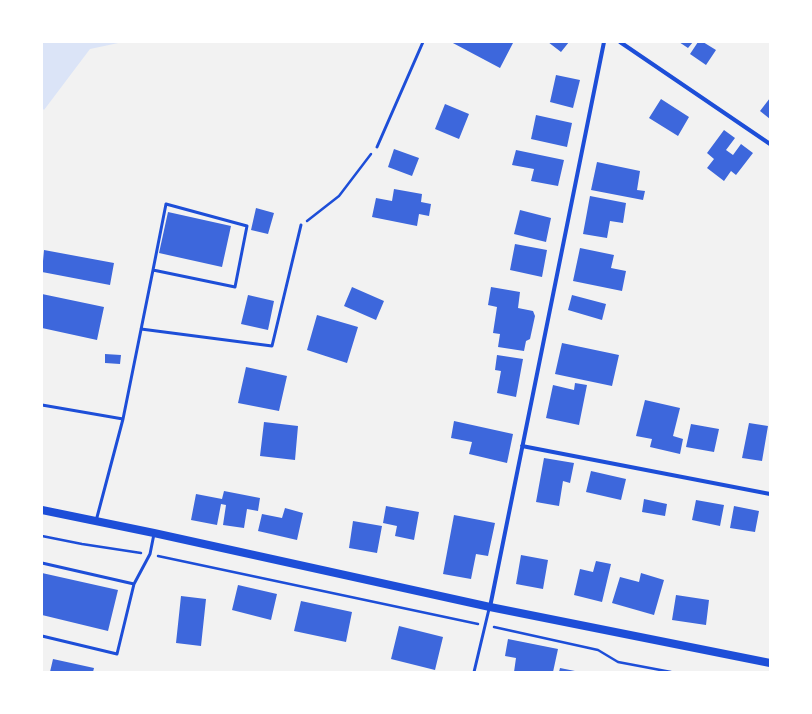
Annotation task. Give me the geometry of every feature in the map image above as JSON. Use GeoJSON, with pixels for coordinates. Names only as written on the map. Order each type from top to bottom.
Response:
{"type":"FeatureCollection","features":[{"type":"Feature","properties":{"kind":"main road"},"geometry":{"type":"LineString","coordinates":[[42,510],[154,533],[490,607],[770,663]]}},
{"type":"Feature","properties":{"kind":"street"},"geometry":{"type":"LineString","coordinates":[[490,607],[604,42]]}},
{"type":"Feature","properties":{"kind":"street"},"geometry":{"type":"LineString","coordinates":[[620,42],[770,144]]}},
{"type":"Feature","properties":{"kind":"street"},"geometry":{"type":"LineString","coordinates":[[522,446],[770,494]]}},
{"type":"Feature","properties":{"kind":"lane"},"geometry":{"type":"LineString","coordinates":[[377,147],[423,42]]}},
{"type":"Feature","properties":{"kind":"lane"},"geometry":{"type":"LineString","coordinates":[[96,521],[123,419],[166,204],[247,226],[235,287],[153,270]]}},
{"type":"Feature","properties":{"kind":"lane"},"geometry":{"type":"LineString","coordinates":[[141,329],[272,346],[301,225]]}},
{"type":"Feature","properties":{"kind":"lane"},"geometry":{"type":"LineString","coordinates":[[42,405],[123,419]]}},
{"type":"Feature","properties":{"kind":"lane"},"geometry":{"type":"LineString","coordinates":[[42,636],[117,654],[134,584],[150,554],[154,533]]}},
{"type":"Feature","properties":{"kind":"lane"},"geometry":{"type":"LineString","coordinates":[[42,563],[134,584]]}},
{"type":"Feature","properties":{"kind":"lane"},"geometry":{"type":"LineString","coordinates":[[474,672],[490,607]]}},
{"type":"Feature","properties":{"kind":"path"},"geometry":{"type":"LineString","coordinates":[[301,225],[339,196],[377,147]]}},
{"type":"Feature","properties":{"kind":"path"},"geometry":{"type":"LineString","coordinates":[[42,536],[82,544],[150,554],[485,625],[598,650],[618,662],[671,672]]}},
{"type":"Feature","properties":{"kind":"shaded area"},"geometry":{"type":"Polygon","coordinates":[[[42,42],[123,42],[90,49],[44,110],[42,108],[42,42]]]}},
{"type":"Feature","properties":{"kind":"building"},"geometry":{"type":"Polygon","coordinates":[[[451,42],[511,42],[513,43],[500,68],[451,42]]]}},
{"type":"Feature","properties":{"kind":"building"},"geometry":{"type":"Polygon","coordinates":[[[548,42],[569,42],[561,52],[548,42]]]}},
{"type":"Feature","properties":{"kind":"building"},"geometry":{"type":"Polygon","coordinates":[[[679,42],[693,42],[688,48],[679,42]]]}},
{"type":"Feature","properties":{"kind":"building"},"geometry":{"type":"Polygon","coordinates":[[[698,42],[703,42],[716,50],[706,65],[690,54],[698,42]]]}},
{"type":"Feature","properties":{"kind":"building"},"geometry":{"type":"Polygon","coordinates":[[[556,75],[580,80],[573,108],[550,102],[556,75]]]}},
{"type":"Feature","properties":{"kind":"building"},"geometry":{"type":"Polygon","coordinates":[[[770,98],[770,119],[760,111],[770,98]]]}},
{"type":"Feature","properties":{"kind":"building"},"geometry":{"type":"Polygon","coordinates":[[[661,99],[689,117],[678,136],[649,118],[661,99]]]}},
{"type":"Feature","properties":{"kind":"building"},"geometry":{"type":"Polygon","coordinates":[[[445,104],[469,114],[459,139],[435,129],[445,104]]]}},
{"type":"Feature","properties":{"kind":"building"},"geometry":{"type":"Polygon","coordinates":[[[536,115],[572,123],[567,147],[531,139],[536,115]]]}},
{"type":"Feature","properties":{"kind":"building"},"geometry":{"type":"Polygon","coordinates":[[[724,130],[735,138],[726,150],[733,155],[741,144],[753,153],[736,175],[731,171],[724,181],[707,168],[714,159],[707,153],[724,130]]]}},
{"type":"Feature","properties":{"kind":"building"},"geometry":{"type":"Polygon","coordinates":[[[394,149],[419,158],[412,176],[388,167],[394,149]]]}},
{"type":"Feature","properties":{"kind":"building"},"geometry":{"type":"Polygon","coordinates":[[[516,150],[564,160],[558,186],[531,181],[534,169],[512,165],[516,150]]]}},
{"type":"Feature","properties":{"kind":"building"},"geometry":{"type":"Polygon","coordinates":[[[597,162],[640,171],[637,190],[645,191],[643,200],[591,190],[597,162]]]}},
{"type":"Feature","properties":{"kind":"building"},"geometry":{"type":"Polygon","coordinates":[[[394,189],[422,194],[421,202],[431,204],[429,216],[419,214],[417,226],[372,217],[376,198],[392,201],[394,189]]]}},
{"type":"Feature","properties":{"kind":"building"},"geometry":{"type":"Polygon","coordinates":[[[590,196],[626,203],[623,223],[610,221],[607,238],[583,234],[590,196]]]}},
{"type":"Feature","properties":{"kind":"building"},"geometry":{"type":"Polygon","coordinates":[[[256,208],[274,213],[268,234],[251,230],[256,208]]]}},
{"type":"Feature","properties":{"kind":"building"},"geometry":{"type":"Polygon","coordinates":[[[520,210],[551,218],[546,242],[514,234],[520,210]]]}},
{"type":"Feature","properties":{"kind":"building"},"geometry":{"type":"Polygon","coordinates":[[[168,212],[231,226],[222,267],[159,253],[168,212]]]}},
{"type":"Feature","properties":{"kind":"building"},"geometry":{"type":"Polygon","coordinates":[[[515,244],[547,250],[542,277],[510,270],[515,244]]]}},
{"type":"Feature","properties":{"kind":"building"},"geometry":{"type":"Polygon","coordinates":[[[580,248],[614,255],[611,268],[626,271],[622,291],[573,281],[580,248]]]}},
{"type":"Feature","properties":{"kind":"building"},"geometry":{"type":"Polygon","coordinates":[[[44,250],[114,263],[110,285],[42,272],[44,250]]]}},
{"type":"Feature","properties":{"kind":"building"},"geometry":{"type":"Polygon","coordinates":[[[352,287],[384,301],[376,320],[344,306],[352,287]]]}},
{"type":"Feature","properties":{"kind":"building"},"geometry":{"type":"Polygon","coordinates":[[[491,287],[520,292],[518,308],[533,311],[535,316],[530,339],[526,341],[524,351],[498,347],[500,334],[493,333],[497,307],[488,305],[491,287]]]}},
{"type":"Feature","properties":{"kind":"building"},"geometry":{"type":"Polygon","coordinates":[[[42,294],[104,307],[97,340],[42,328],[42,294]]]}},
{"type":"Feature","properties":{"kind":"building"},"geometry":{"type":"Polygon","coordinates":[[[248,295],[274,301],[268,330],[241,324],[248,295]]]}},
{"type":"Feature","properties":{"kind":"building"},"geometry":{"type":"Polygon","coordinates":[[[572,295],[606,304],[602,320],[568,310],[572,295]]]}},
{"type":"Feature","properties":{"kind":"building"},"geometry":{"type":"Polygon","coordinates":[[[317,315],[358,327],[347,363],[307,350],[317,315]]]}},
{"type":"Feature","properties":{"kind":"building"},"geometry":{"type":"Polygon","coordinates":[[[562,343],[619,355],[612,386],[555,374],[562,343]]]}},
{"type":"Feature","properties":{"kind":"building"},"geometry":{"type":"Polygon","coordinates":[[[105,354],[121,355],[120,364],[105,363],[105,354]]]}},
{"type":"Feature","properties":{"kind":"building"},"geometry":{"type":"Polygon","coordinates":[[[497,355],[523,359],[516,397],[497,393],[501,371],[495,370],[497,355]]]}},
{"type":"Feature","properties":{"kind":"building"},"geometry":{"type":"Polygon","coordinates":[[[246,367],[287,376],[279,411],[238,403],[246,367]]]}},
{"type":"Feature","properties":{"kind":"building"},"geometry":{"type":"Polygon","coordinates":[[[575,383],[587,385],[579,425],[546,418],[553,385],[574,390],[575,383]]]}},
{"type":"Feature","properties":{"kind":"building"},"geometry":{"type":"Polygon","coordinates":[[[645,400],[680,408],[673,436],[683,439],[680,454],[650,447],[652,439],[636,436],[645,400]]]}},
{"type":"Feature","properties":{"kind":"building"},"geometry":{"type":"Polygon","coordinates":[[[454,421],[513,434],[507,463],[469,454],[472,442],[451,438],[454,421]]]}},
{"type":"Feature","properties":{"kind":"building"},"geometry":{"type":"Polygon","coordinates":[[[264,422],[298,426],[295,460],[260,456],[264,422]]]}},
{"type":"Feature","properties":{"kind":"building"},"geometry":{"type":"Polygon","coordinates":[[[749,423],[768,426],[762,461],[742,458],[749,423]]]}},
{"type":"Feature","properties":{"kind":"building"},"geometry":{"type":"Polygon","coordinates":[[[691,424],[719,429],[714,452],[686,447],[691,424]]]}},
{"type":"Feature","properties":{"kind":"building"},"geometry":{"type":"Polygon","coordinates":[[[544,458],[574,463],[570,483],[563,481],[559,506],[536,502],[544,458]]]}},
{"type":"Feature","properties":{"kind":"building"},"geometry":{"type":"Polygon","coordinates":[[[591,471],[626,479],[621,500],[586,492],[591,471]]]}},
{"type":"Feature","properties":{"kind":"building"},"geometry":{"type":"Polygon","coordinates":[[[224,491],[260,498],[258,511],[247,509],[244,528],[223,525],[226,505],[221,504],[217,525],[191,520],[196,494],[222,499],[224,491]]]}},
{"type":"Feature","properties":{"kind":"building"},"geometry":{"type":"Polygon","coordinates":[[[644,499],[667,504],[665,516],[642,512],[644,499]]]}},
{"type":"Feature","properties":{"kind":"building"},"geometry":{"type":"Polygon","coordinates":[[[696,500],[724,505],[720,526],[692,520],[696,500]]]}},
{"type":"Feature","properties":{"kind":"building"},"geometry":{"type":"Polygon","coordinates":[[[386,506],[419,512],[414,540],[395,536],[397,526],[383,523],[386,506]]]}},
{"type":"Feature","properties":{"kind":"building"},"geometry":{"type":"Polygon","coordinates":[[[734,506],[759,511],[755,532],[730,528],[734,506]]]}},
{"type":"Feature","properties":{"kind":"building"},"geometry":{"type":"Polygon","coordinates":[[[285,508],[303,513],[297,540],[258,531],[262,514],[282,518],[285,508]]]}},
{"type":"Feature","properties":{"kind":"building"},"geometry":{"type":"Polygon","coordinates":[[[454,515],[495,523],[488,556],[476,554],[471,579],[443,574],[454,515]]]}},
{"type":"Feature","properties":{"kind":"building"},"geometry":{"type":"Polygon","coordinates":[[[353,521],[382,526],[377,553],[349,548],[353,521]]]}},
{"type":"Feature","properties":{"kind":"building"},"geometry":{"type":"Polygon","coordinates":[[[521,555],[548,560],[543,589],[516,584],[521,555]]]}},
{"type":"Feature","properties":{"kind":"building"},"geometry":{"type":"Polygon","coordinates":[[[596,561],[611,564],[602,602],[574,595],[580,569],[593,572],[596,561]]]}},
{"type":"Feature","properties":{"kind":"building"},"geometry":{"type":"Polygon","coordinates":[[[42,573],[118,590],[108,631],[42,615],[42,573]]]}},
{"type":"Feature","properties":{"kind":"building"},"geometry":{"type":"Polygon","coordinates":[[[641,573],[664,580],[654,615],[612,603],[620,577],[639,582],[641,573]]]}},
{"type":"Feature","properties":{"kind":"building"},"geometry":{"type":"Polygon","coordinates":[[[238,585],[277,594],[271,620],[232,610],[238,585]]]}},
{"type":"Feature","properties":{"kind":"building"},"geometry":{"type":"Polygon","coordinates":[[[676,595],[709,600],[706,625],[672,620],[676,595]]]}},
{"type":"Feature","properties":{"kind":"building"},"geometry":{"type":"Polygon","coordinates":[[[181,596],[206,599],[201,646],[176,643],[181,596]]]}},
{"type":"Feature","properties":{"kind":"building"},"geometry":{"type":"Polygon","coordinates":[[[301,601],[352,612],[346,642],[294,631],[301,601]]]}},
{"type":"Feature","properties":{"kind":"building"},"geometry":{"type":"Polygon","coordinates":[[[399,626],[443,637],[435,670],[391,659],[399,626]]]}},
{"type":"Feature","properties":{"kind":"building"},"geometry":{"type":"Polygon","coordinates":[[[508,639],[558,649],[553,672],[514,672],[516,658],[505,656],[508,639]]]}},
{"type":"Feature","properties":{"kind":"building"},"geometry":{"type":"Polygon","coordinates":[[[53,659],[94,668],[93,672],[50,672],[53,659]]]}},
{"type":"Feature","properties":{"kind":"building"},"geometry":{"type":"Polygon","coordinates":[[[560,668],[575,671],[575,672],[559,672],[560,668]]]}}]}
